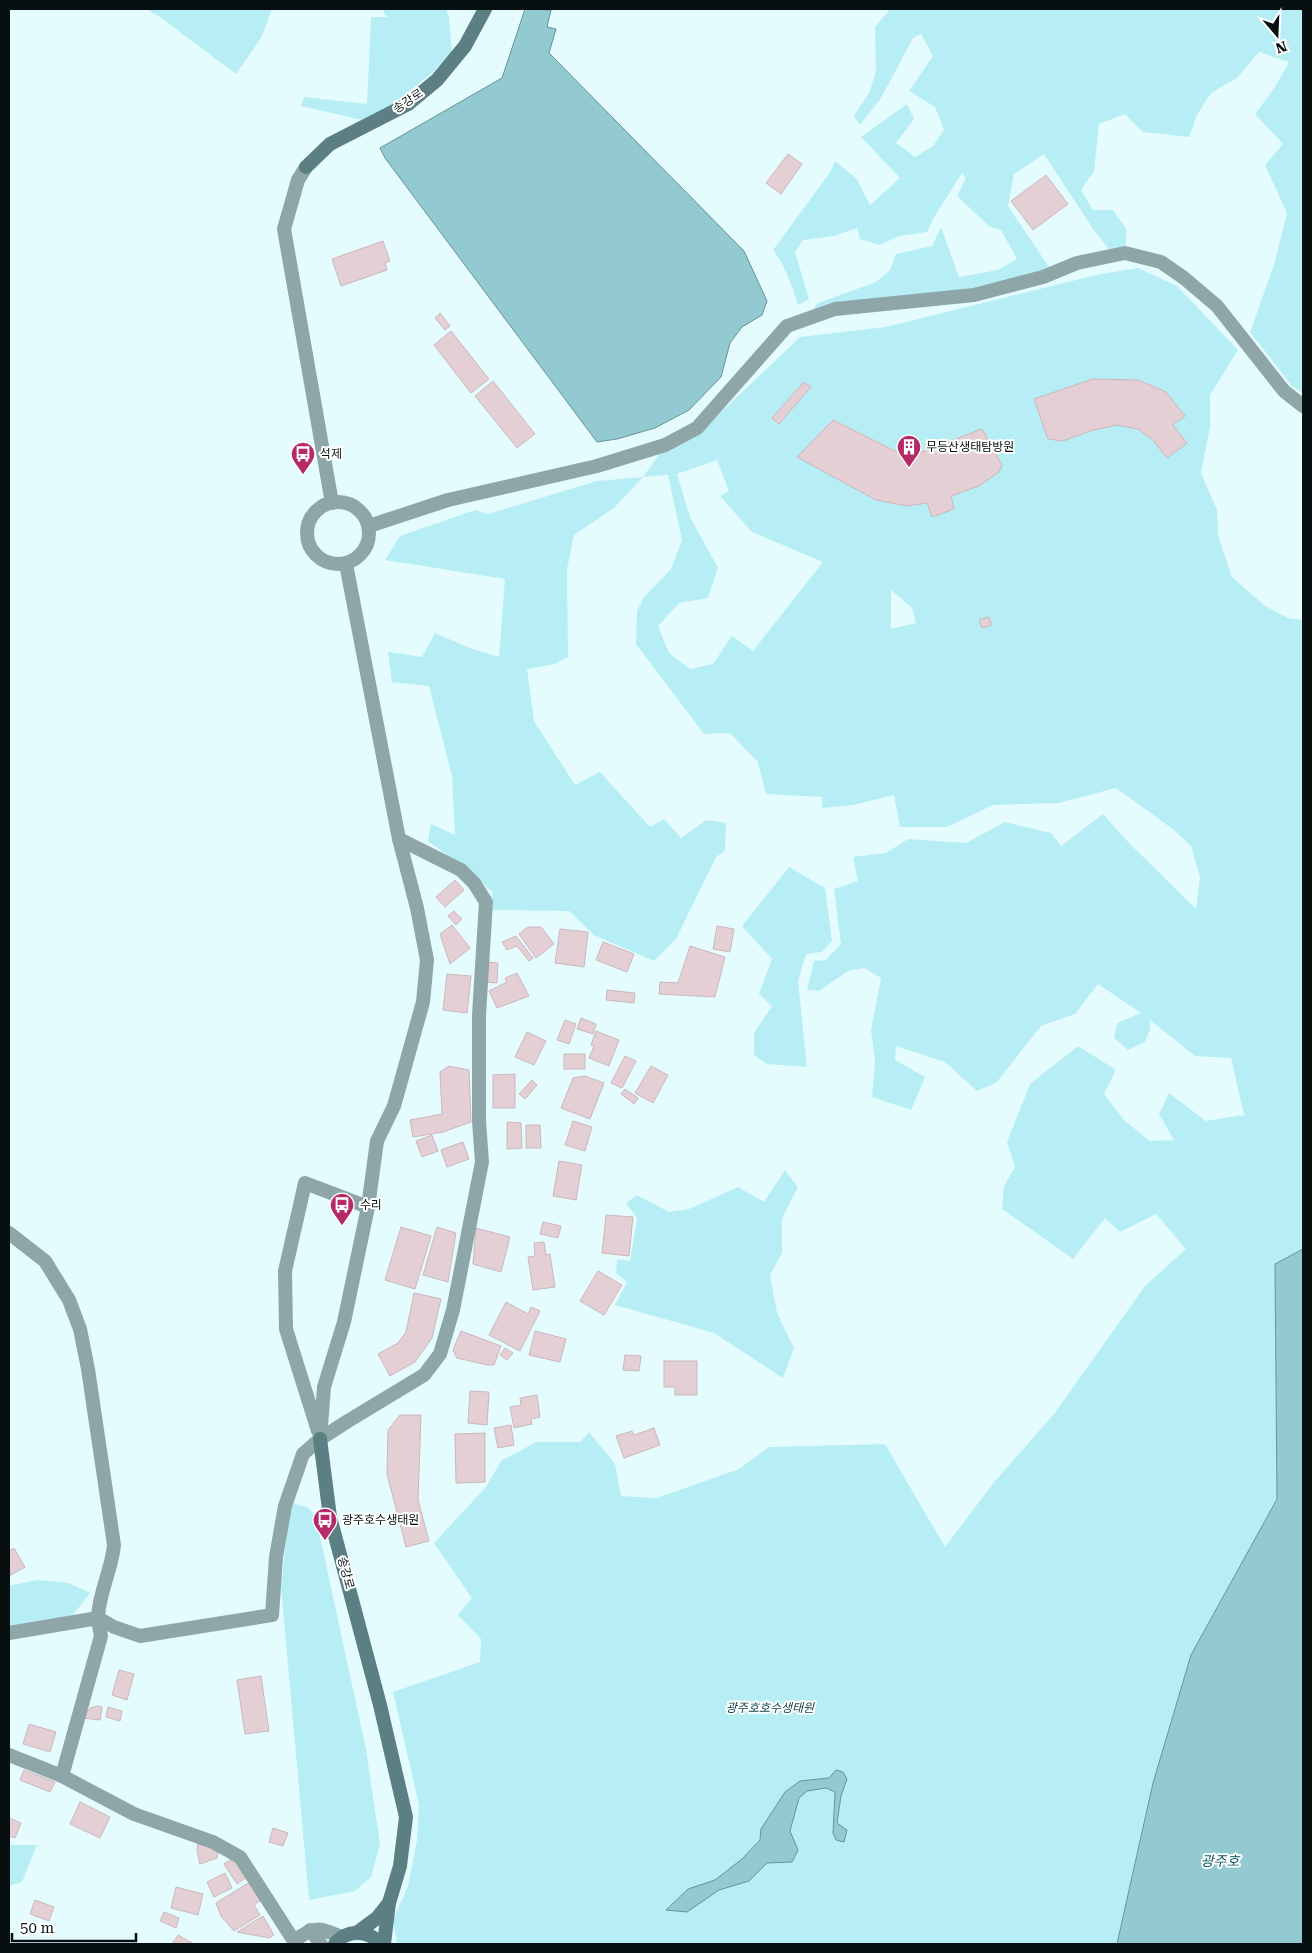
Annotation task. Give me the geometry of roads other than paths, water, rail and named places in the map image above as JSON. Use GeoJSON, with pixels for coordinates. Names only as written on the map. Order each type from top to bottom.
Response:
{"type":"FeatureCollection","features":[{"type":"Feature","properties":{"kind":"main road","name":"송강로"},"geometry":{"type":"LineString","coordinates":[[306,167],[330,144],[408,104],[437,80],[465,46],[485,9]]}},
{"type":"Feature","properties":{"kind":"main road","name":"송강로"},"geometry":{"type":"LineString","coordinates":[[320,1439],[330,1517],[380,1705],[406,1817],[400,1866],[389,1903],[382,1944],[373,1937],[358,1932]]}},
{"type":"Feature","properties":{"kind":"main road","name":"송강로"},"geometry":{"type":"LineString","coordinates":[[339,1941],[358,1932],[377,1918],[389,1903]]}},
{"type":"Feature","properties":{"kind":"street"},"geometry":{"type":"LineString","coordinates":[[306,167],[298,180],[284,229],[332,503]]}},
{"type":"Feature","properties":{"kind":"street"},"geometry":{"type":"LineString","coordinates":[[369,526],[448,500],[597,466],[665,445],[697,428],[786,326],[835,309],[974,295],[1043,276],[1077,263],[1125,253],[1161,262],[1190,283],[1216,306],[1284,391],[1303,406]]}},
{"type":"Feature","properties":{"kind":"street"},"geometry":{"type":"LineString","coordinates":[[332,503],[349,504],[358,509],[365,516],[369,526],[368,546],[355,560],[346,564],[335,565],[325,562],[316,556],[310,547],[307,537],[308,526],[312,517],[319,509],[332,503]]}},
{"type":"Feature","properties":{"kind":"street"},"geometry":{"type":"LineString","coordinates":[[320,1439],[324,1388],[344,1322],[368,1207],[376,1141],[394,1106],[422,1002],[427,960],[417,908],[399,839],[346,564]]}},
{"type":"Feature","properties":{"kind":"street"},"geometry":{"type":"LineString","coordinates":[[9,1633],[98,1618],[114,1628],[140,1636],[272,1615],[276,1558],[285,1506],[303,1454],[320,1439],[424,1376],[440,1354],[453,1310],[482,1162],[479,1015],[486,902],[474,883],[461,870],[399,839]]}},
{"type":"Feature","properties":{"kind":"street","name":"송강로"},"geometry":{"type":"LineString","coordinates":[[320,1439],[286,1329],[285,1271],[306,1184],[368,1207]]}},
{"type":"Feature","properties":{"kind":"street"},"geometry":{"type":"LineString","coordinates":[[9,1233],[45,1261],[69,1300],[80,1329],[88,1369],[114,1545],[112,1563],[105,1581],[98,1618],[101,1636],[62,1776]]}},
{"type":"Feature","properties":{"kind":"street"},"geometry":{"type":"LineString","coordinates":[[9,1755],[62,1776],[134,1814],[213,1842],[240,1857],[294,1941],[310,1930],[322,1929],[339,1941]]}},
{"type":"Feature","properties":{"kind":"street"},"geometry":{"type":"LineString","coordinates":[[310,1930],[320,1944]]}},
{"type":"Feature","properties":{"kind":"water"},"geometry":{"type":"Polygon","coordinates":[[[525,9],[551,10],[547,27],[556,29],[549,53],[744,251],[767,301],[762,315],[742,327],[730,343],[721,377],[689,410],[655,428],[617,439],[597,442],[385,158],[380,148],[502,78],[525,9]]]}},
{"type":"Feature","properties":{"kind":"water","name":"광주호"},"geometry":{"type":"Polygon","coordinates":[[[1303,1249],[1303,1944],[1117,1944],[1153,1783],[1191,1655],[1277,1499],[1275,1264],[1303,1249]]]}},
{"type":"Feature","properties":{"kind":"water"},"geometry":{"type":"Polygon","coordinates":[[[836,1770],[843,1772],[847,1779],[841,1796],[837,1823],[847,1830],[844,1842],[836,1840],[833,1833],[835,1792],[826,1788],[807,1791],[799,1798],[790,1831],[798,1850],[792,1862],[767,1863],[749,1881],[719,1890],[687,1912],[666,1910],[688,1889],[715,1880],[742,1859],[760,1840],[761,1829],[785,1792],[800,1781],[829,1778],[836,1770]]]}},
{"type":"Feature","properties":{"kind":"place","name":"무등산생태탐방원"},"geometry":{"type":"Point","coordinates":[909,468]}},
{"type":"Feature","properties":{"kind":"place","name":"석제"},"geometry":{"type":"Point","coordinates":[303,475]}},
{"type":"Feature","properties":{"kind":"place","name":"수리"},"geometry":{"type":"Point","coordinates":[342,1226]}},
{"type":"Feature","properties":{"kind":"place","name":"광주호수생태원"},"geometry":{"type":"Point","coordinates":[325,1541]}},
{"type":"Feature","properties":{"kind":"park label","name":"광주호호수생태원"},"geometry":{"type":"Point","coordinates":[770,1708]}}]}
